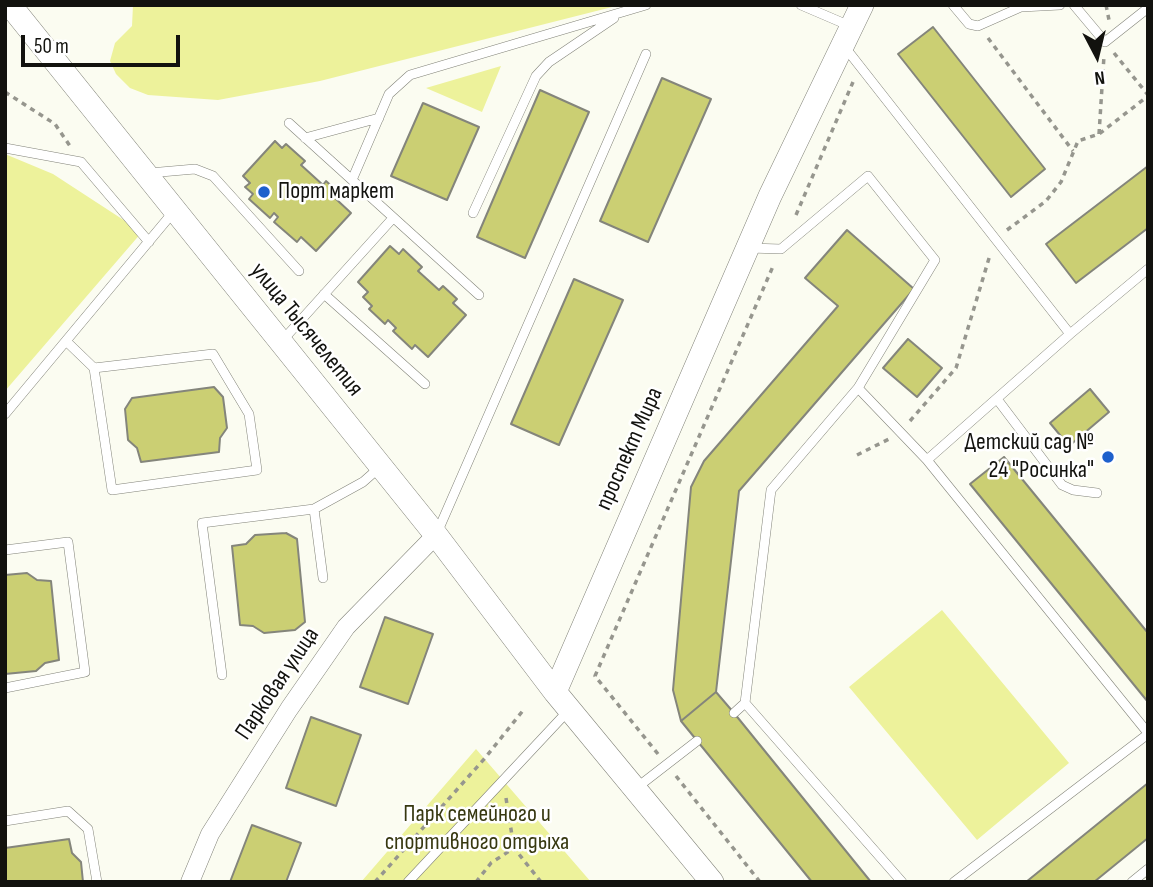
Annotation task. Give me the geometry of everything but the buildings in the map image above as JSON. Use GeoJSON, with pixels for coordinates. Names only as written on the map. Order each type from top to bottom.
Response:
{"type":"FeatureCollection","features":[{"type":"Feature","properties":{"kind":"street","name":"улица Тысячелетия"},"geometry":{"type":"LineString","coordinates":[[10,5],[436,534],[562,701]]}},
{"type":"Feature","properties":{"kind":"street","name":"проспект Мира"},"geometry":{"type":"LineString","coordinates":[[562,701],[747,248],[862,5]]}},
{"type":"Feature","properties":{"kind":"street","name":"Парковая улица"},"geometry":{"type":"LineString","coordinates":[[190,882],[210,834],[289,709],[346,627],[436,534]]}},
{"type":"Feature","properties":{"kind":"street"},"geometry":{"type":"LineString","coordinates":[[562,701],[712,882]]}},
{"type":"Feature","properties":{"kind":"lane"},"geometry":{"type":"LineString","coordinates":[[352,180],[394,88],[410,75],[646,5]]}},
{"type":"Feature","properties":{"kind":"lane"},"geometry":{"type":"LineString","coordinates":[[801,5],[847,36],[995,239],[1070,334]]}},
{"type":"Feature","properties":{"kind":"lane"},"geometry":{"type":"LineString","coordinates":[[953,5],[969,24],[978,26],[1021,7],[1060,5]]}},
{"type":"Feature","properties":{"kind":"lane"},"geometry":{"type":"LineString","coordinates":[[1074,5],[1105,42],[1148,8]]}},
{"type":"Feature","properties":{"kind":"lane"},"geometry":{"type":"LineString","coordinates":[[473,213],[536,76],[549,62],[622,13]]}},
{"type":"Feature","properties":{"kind":"lane"},"geometry":{"type":"LineString","coordinates":[[436,534],[646,54]]}},
{"type":"Feature","properties":{"kind":"lane"},"geometry":{"type":"LineString","coordinates":[[305,138],[379,118]]}},
{"type":"Feature","properties":{"kind":"lane"},"geometry":{"type":"LineString","coordinates":[[289,123],[479,295]]}},
{"type":"Feature","properties":{"kind":"lane"},"geometry":{"type":"LineString","coordinates":[[5,148],[81,162],[149,242]]}},
{"type":"Feature","properties":{"kind":"lane"},"geometry":{"type":"LineString","coordinates":[[147,173],[195,169],[213,176],[299,271]]}},
{"type":"Feature","properties":{"kind":"lane"},"geometry":{"type":"LineString","coordinates":[[734,713],[745,703],[771,489],[858,388],[935,260],[868,176],[781,249],[747,248]]}},
{"type":"Feature","properties":{"kind":"lane"},"geometry":{"type":"LineString","coordinates":[[5,414],[176,209]]}},
{"type":"Feature","properties":{"kind":"lane"},"geometry":{"type":"LineString","coordinates":[[282,341],[393,218]]}},
{"type":"Feature","properties":{"kind":"lane"},"geometry":{"type":"LineString","coordinates":[[927,460],[1148,269]]}},
{"type":"Feature","properties":{"kind":"lane"},"geometry":{"type":"LineString","coordinates":[[324,294],[425,384]]}},
{"type":"Feature","properties":{"kind":"lane"},"geometry":{"type":"LineString","coordinates":[[66,341],[94,368],[112,490],[257,470],[249,414],[213,354],[94,368]]}},
{"type":"Feature","properties":{"kind":"lane"},"geometry":{"type":"LineString","coordinates":[[858,388],[927,460],[1148,733],[954,882]]}},
{"type":"Feature","properties":{"kind":"lane"},"geometry":{"type":"LineString","coordinates":[[997,399],[1062,485],[1073,490],[1097,493]]}},
{"type":"Feature","properties":{"kind":"lane"},"geometry":{"type":"LineString","coordinates":[[222,675],[202,523],[314,509],[363,482],[381,466]]}},
{"type":"Feature","properties":{"kind":"lane"},"geometry":{"type":"LineString","coordinates":[[314,509],[323,578]]}},
{"type":"Feature","properties":{"kind":"lane"},"geometry":{"type":"LineString","coordinates":[[5,550],[68,542],[85,672],[5,688]]}},
{"type":"Feature","properties":{"kind":"lane"},"geometry":{"type":"LineString","coordinates":[[408,882],[502,778],[562,701]]}},
{"type":"Feature","properties":{"kind":"lane"},"geometry":{"type":"LineString","coordinates":[[745,703],[902,882]]}},
{"type":"Feature","properties":{"kind":"lane"},"geometry":{"type":"LineString","coordinates":[[635,789],[697,741]]}},
{"type":"Feature","properties":{"kind":"lane"},"geometry":{"type":"LineString","coordinates":[[5,821],[68,811],[88,829],[97,882]]}},
{"type":"Feature","properties":{"kind":"lane"},"geometry":{"type":"LineString","coordinates":[[1132,882],[1148,869]]}},
{"type":"Feature","properties":{"kind":"path"},"geometry":{"type":"LineString","coordinates":[[978,26],[1073,151]]}},
{"type":"Feature","properties":{"kind":"path"},"geometry":{"type":"LineString","coordinates":[[857,455],[901,433],[956,368],[995,239],[1046,201],[1061,182],[1078,141],[1099,134],[1148,96],[1105,42]]}},
{"type":"Feature","properties":{"kind":"path"},"geometry":{"type":"LineString","coordinates":[[1099,134],[1105,42]]}},
{"type":"Feature","properties":{"kind":"path"},"geometry":{"type":"LineString","coordinates":[[760,882],[596,676],[853,82]]}},
{"type":"Feature","properties":{"kind":"path"},"geometry":{"type":"LineString","coordinates":[[5,92],[55,124],[81,162]]}},
{"type":"Feature","properties":{"kind":"path"},"geometry":{"type":"LineString","coordinates":[[375,882],[485,758],[525,708]]}},
{"type":"Feature","properties":{"kind":"path"},"geometry":{"type":"LineString","coordinates":[[502,778],[514,848],[541,882]]}},
{"type":"Feature","properties":{"kind":"path"},"geometry":{"type":"LineString","coordinates":[[476,882],[491,863],[514,848]]}},
{"type":"Feature","properties":{"kind":"green space"},"geometry":{"type":"Polygon","coordinates":[[[133,5],[620,5],[320,81],[218,100],[148,95],[130,88],[116,74],[110,61],[115,43],[132,26],[133,5]]]}},
{"type":"Feature","properties":{"kind":"green space"},"geometry":{"type":"Polygon","coordinates":[[[501,66],[482,112],[426,88],[501,66]]]}},
{"type":"Feature","properties":{"kind":"green space"},"geometry":{"type":"Polygon","coordinates":[[[5,154],[53,174],[142,232],[5,391],[5,154]]]}},
{"type":"Feature","properties":{"kind":"green space"},"geometry":{"type":"Polygon","coordinates":[[[942,610],[1069,763],[977,840],[849,687],[942,610]]]}},
{"type":"Feature","properties":{"kind":"green space","name":"Парк семейного и спортивного отдыха"},"geometry":{"type":"Polygon","coordinates":[[[476,749],[591,882],[361,882],[476,749]]]}},
{"type":"Feature","properties":{"kind":"place","name":"Порт маркет"},"geometry":{"type":"Point","coordinates":[264,192]}},
{"type":"Feature","properties":{"kind":"place","name":"Детский сад № 24 \"Росинка\""},"geometry":{"type":"Point","coordinates":[1108,457]}}]}
